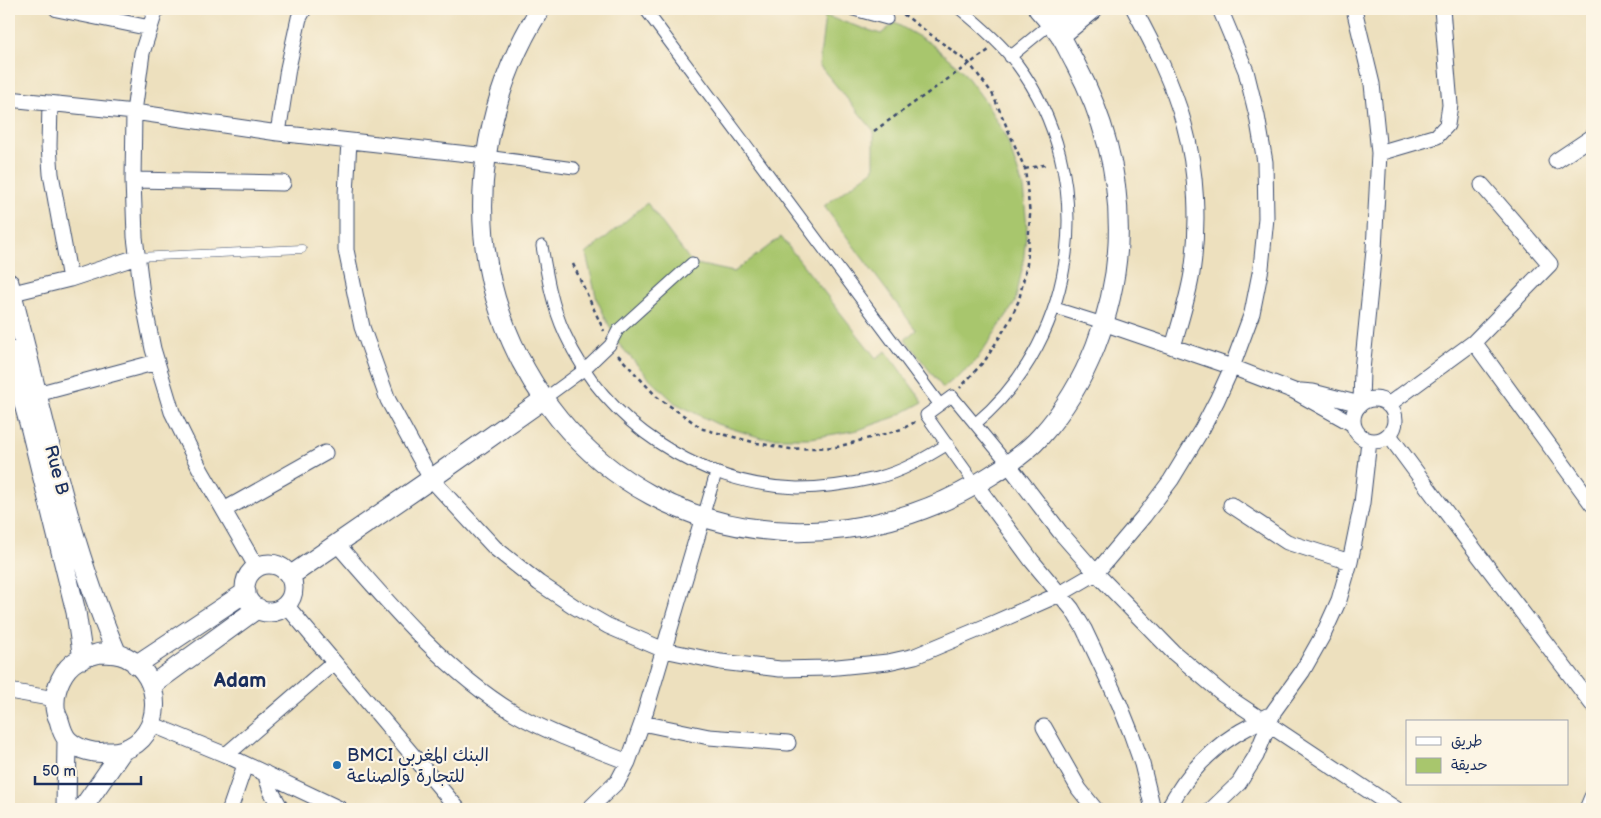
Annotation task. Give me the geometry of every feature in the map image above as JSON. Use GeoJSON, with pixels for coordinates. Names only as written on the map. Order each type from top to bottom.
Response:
{"type":"FeatureCollection","features":[{"type":"Feature","properties":{"kind":"street"},"geometry":{"type":"LineString","coordinates":[[57,9],[150,28]]}},
{"type":"Feature","properties":{"kind":"street"},"geometry":{"type":"LineString","coordinates":[[156,9],[142,53],[134,112],[133,180],[137,257],[142,294],[157,362],[172,412],[199,467],[257,568]]}},
{"type":"Feature","properties":{"kind":"street"},"geometry":{"type":"LineString","coordinates":[[278,133],[288,68],[299,18],[304,9]]}},
{"type":"Feature","properties":{"kind":"street"},"geometry":{"type":"LineString","coordinates":[[540,9],[527,31],[506,78],[490,129],[482,210],[487,261],[492,284],[516,352],[544,399],[574,436],[613,471],[652,496],[703,517],[738,526],[785,531],[857,528],[903,517],[976,485],[1008,464],[1040,437],[1064,404],[1085,368],[1103,323],[1114,282],[1117,257],[1118,206],[1115,180],[1104,129],[1095,104],[1084,80],[1055,30],[1038,9]]}},
{"type":"Feature","properties":{"kind":"street"},"geometry":{"type":"LineString","coordinates":[[645,9],[940,405]]}},
{"type":"Feature","properties":{"kind":"street"},"geometry":{"type":"LineString","coordinates":[[850,9],[887,19]]}},
{"type":"Feature","properties":{"kind":"street"},"geometry":{"type":"LineString","coordinates":[[960,9],[987,31],[998,43],[1010,57],[1040,101],[1056,141],[1066,182],[1069,225],[1065,268],[1055,308],[1037,348],[1014,384],[985,416],[975,424]]}},
{"type":"Feature","properties":{"kind":"street"},"geometry":{"type":"LineString","coordinates":[[1055,30],[1070,9]]}},
{"type":"Feature","properties":{"kind":"street"},"geometry":{"type":"LineString","coordinates":[[1010,57],[1093,9]]}},
{"type":"Feature","properties":{"kind":"street"},"geometry":{"type":"LineString","coordinates":[[1134,9],[1159,58],[1175,96],[1184,124],[1191,157],[1196,224],[1192,271],[1187,300],[1173,347]]}},
{"type":"Feature","properties":{"kind":"street"},"geometry":{"type":"LineString","coordinates":[[350,141],[346,194],[346,250],[362,327],[388,400],[431,479],[495,548],[539,583],[575,607],[608,626],[664,650],[720,662],[780,669],[827,668],[888,662],[914,656],[994,623],[1060,594],[1096,573],[1144,516],[1171,480],[1202,429],[1232,366],[1252,313],[1261,268],[1266,218],[1266,162],[1257,116],[1246,71],[1220,9]]}},
{"type":"Feature","properties":{"kind":"street"},"geometry":{"type":"LineString","coordinates":[[1294,391],[1313,392],[1361,404],[1374,399],[1382,401],[1393,410],[1395,424],[1389,435],[1376,441],[1362,438],[1356,432],[1353,424],[1353,416],[1361,404],[1362,370],[1374,250],[1380,153],[1372,84],[1354,9]]}},
{"type":"Feature","properties":{"kind":"street"},"geometry":{"type":"LineString","coordinates":[[1380,153],[1437,136],[1447,125],[1450,105],[1442,9]]}},
{"type":"Feature","properties":{"kind":"street"},"geometry":{"type":"LineString","coordinates":[[9,99],[134,112],[278,133],[486,156],[574,168]]}},
{"type":"Feature","properties":{"kind":"street"},"geometry":{"type":"LineString","coordinates":[[50,103],[49,146],[51,174],[70,279]]}},
{"type":"Feature","properties":{"kind":"street"},"geometry":{"type":"LineString","coordinates":[[1556,161],[1592,137]]}},
{"type":"Feature","properties":{"kind":"street"},"geometry":{"type":"LineString","coordinates":[[133,180],[283,183]]}},
{"type":"Feature","properties":{"kind":"street"},"geometry":{"type":"LineString","coordinates":[[1388,405],[1474,342],[1550,264],[1482,185]]}},
{"type":"Feature","properties":{"kind":"street"},"geometry":{"type":"LineString","coordinates":[[542,246],[550,291],[565,334],[585,369],[614,406],[644,433],[678,456],[716,472],[756,483],[788,487],[837,486],[878,478],[916,463],[948,444]]}},
{"type":"Feature","properties":{"kind":"street"},"geometry":{"type":"LineString","coordinates":[[10,290],[70,279],[137,257]]}},
{"type":"Feature","properties":{"kind":"street"},"geometry":{"type":"LineString","coordinates":[[290,576],[431,479],[585,369],[610,345],[618,330],[692,263]]}},
{"type":"Feature","properties":{"kind":"street","name":"Rue B"},"geometry":{"type":"LineString","coordinates":[[10,290],[64,498],[98,610],[117,654]]}},
{"type":"Feature","properties":{"kind":"street"},"geometry":{"type":"LineString","coordinates":[[1055,308],[1232,366],[1294,391],[1353,424]]}},
{"type":"Feature","properties":{"kind":"street"},"geometry":{"type":"LineString","coordinates":[[1474,342],[1592,504]]}},
{"type":"Feature","properties":{"kind":"street","name":"Rue B"},"geometry":{"type":"LineString","coordinates":[[9,350],[76,612],[83,659]]}},
{"type":"Feature","properties":{"kind":"street"},"geometry":{"type":"LineString","coordinates":[[37,394],[157,362]]}},
{"type":"Feature","properties":{"kind":"street"},"geometry":{"type":"LineString","coordinates":[[1153,809],[1142,764],[1119,702],[1084,629],[1060,594],[1032,560],[926,416],[952,396],[1008,464],[1060,532],[1096,573],[1173,652],[1223,694],[1268,719],[1396,809]]}},
{"type":"Feature","properties":{"kind":"street"},"geometry":{"type":"LineString","coordinates":[[1389,435],[1426,488],[1472,545],[1592,704]]}},
{"type":"Feature","properties":{"kind":"street"},"geometry":{"type":"LineString","coordinates":[[1212,809],[1227,796],[1246,771],[1262,744],[1268,719],[1302,672],[1324,633],[1339,600],[1350,562],[1363,496],[1369,441]]}},
{"type":"Feature","properties":{"kind":"street"},"geometry":{"type":"LineString","coordinates":[[224,510],[325,454]]}},
{"type":"Feature","properties":{"kind":"street"},"geometry":{"type":"LineString","coordinates":[[589,809],[618,781],[628,762],[642,723],[716,472]]}},
{"type":"Feature","properties":{"kind":"street"},"geometry":{"type":"LineString","coordinates":[[1231,505],[1287,542],[1350,562]]}},
{"type":"Feature","properties":{"kind":"street"},"geometry":{"type":"LineString","coordinates":[[337,544],[373,586],[414,629],[450,665],[486,694],[516,714],[543,727],[628,762]]}},
{"type":"Feature","properties":{"kind":"street"},"geometry":{"type":"LineString","coordinates":[[265,565],[278,566],[284,569],[290,576],[293,586],[286,605],[267,612],[250,602],[246,592],[246,582],[257,568],[265,565]]}},
{"type":"Feature","properties":{"kind":"street"},"geometry":{"type":"LineString","coordinates":[[136,665],[246,592]]}},
{"type":"Feature","properties":{"kind":"street"},"geometry":{"type":"LineString","coordinates":[[286,605],[458,809]]}},
{"type":"Feature","properties":{"kind":"street"},"geometry":{"type":"LineString","coordinates":[[152,685],[258,608]]}},
{"type":"Feature","properties":{"kind":"street"},"geometry":{"type":"LineString","coordinates":[[100,653],[117,654],[127,658],[145,672],[152,685],[155,699],[151,724],[138,741],[123,750],[98,753],[82,749],[68,740],[61,728],[55,707],[56,690],[65,672],[78,660],[100,653]]}},
{"type":"Feature","properties":{"kind":"street"},"geometry":{"type":"LineString","coordinates":[[226,755],[334,662]]}},
{"type":"Feature","properties":{"kind":"street"},"geometry":{"type":"LineString","coordinates":[[9,691],[55,699]]}},
{"type":"Feature","properties":{"kind":"street"},"geometry":{"type":"LineString","coordinates":[[1168,809],[1196,766],[1231,737],[1268,719]]}},
{"type":"Feature","properties":{"kind":"street"},"geometry":{"type":"LineString","coordinates":[[642,723],[709,737],[788,743]]}},
{"type":"Feature","properties":{"kind":"street"},"geometry":{"type":"LineString","coordinates":[[151,724],[226,755],[340,809]]}},
{"type":"Feature","properties":{"kind":"street"},"geometry":{"type":"LineString","coordinates":[[1044,726],[1079,789],[1095,809]]}},
{"type":"Feature","properties":{"kind":"street"},"geometry":{"type":"LineString","coordinates":[[66,809],[68,740]]}},
{"type":"Feature","properties":{"kind":"street"},"geometry":{"type":"LineString","coordinates":[[82,809],[123,750]]}},
{"type":"Feature","properties":{"kind":"street"},"geometry":{"type":"LineString","coordinates":[[230,809],[245,765]]}},
{"type":"Feature","properties":{"kind":"street"},"geometry":{"type":"LineString","coordinates":[[265,773],[281,809]]}},
{"type":"Feature","properties":{"kind":"street"},"geometry":{"type":"LineString","coordinates":[[1587,809],[1592,797]]}},
{"type":"Feature","properties":{"kind":"lane"},"geometry":{"type":"LineString","coordinates":[[137,257],[302,249]]}},
{"type":"Feature","properties":{"kind":"path"},"geometry":{"type":"LineString","coordinates":[[887,19],[899,11],[969,63],[992,93],[1025,170],[1030,215],[1027,264],[1019,300],[1010,320],[986,359],[952,396]]}},
{"type":"Feature","properties":{"kind":"path"},"geometry":{"type":"LineString","coordinates":[[874,132],[998,43]]}},
{"type":"Feature","properties":{"kind":"path"},"geometry":{"type":"LineString","coordinates":[[1025,170],[1061,162]]}},
{"type":"Feature","properties":{"kind":"path"},"geometry":{"type":"LineString","coordinates":[[573,264],[610,345],[657,398],[703,429],[790,449],[837,447],[902,429],[926,416]]}},
{"type":"Feature","properties":{"kind":"green space"},"geometry":{"type":"Polygon","coordinates":[[[825,16],[881,34],[895,23],[930,43],[961,69],[985,101],[1007,139],[1023,187],[1027,226],[1023,265],[1015,303],[975,362],[943,388],[905,339],[916,330],[824,206],[874,169],[874,131],[819,65],[825,16]]]}},
{"type":"Feature","properties":{"kind":"green space"},"geometry":{"type":"Polygon","coordinates":[[[647,203],[692,263],[734,272],[781,237],[876,358],[886,351],[923,402],[895,417],[858,430],[811,438],[762,438],[717,424],[675,403],[648,377],[617,342],[597,300],[586,254],[647,203]]]}},
{"type":"Feature","properties":{"kind":"place","name":"BMCI البنك المغربي للتجارة والصناعة"},"geometry":{"type":"Point","coordinates":[337,765]}},
{"type":"Feature","properties":{"kind":"district","name":"Adam"},"geometry":{"type":"Point","coordinates":[240,680]}}]}
